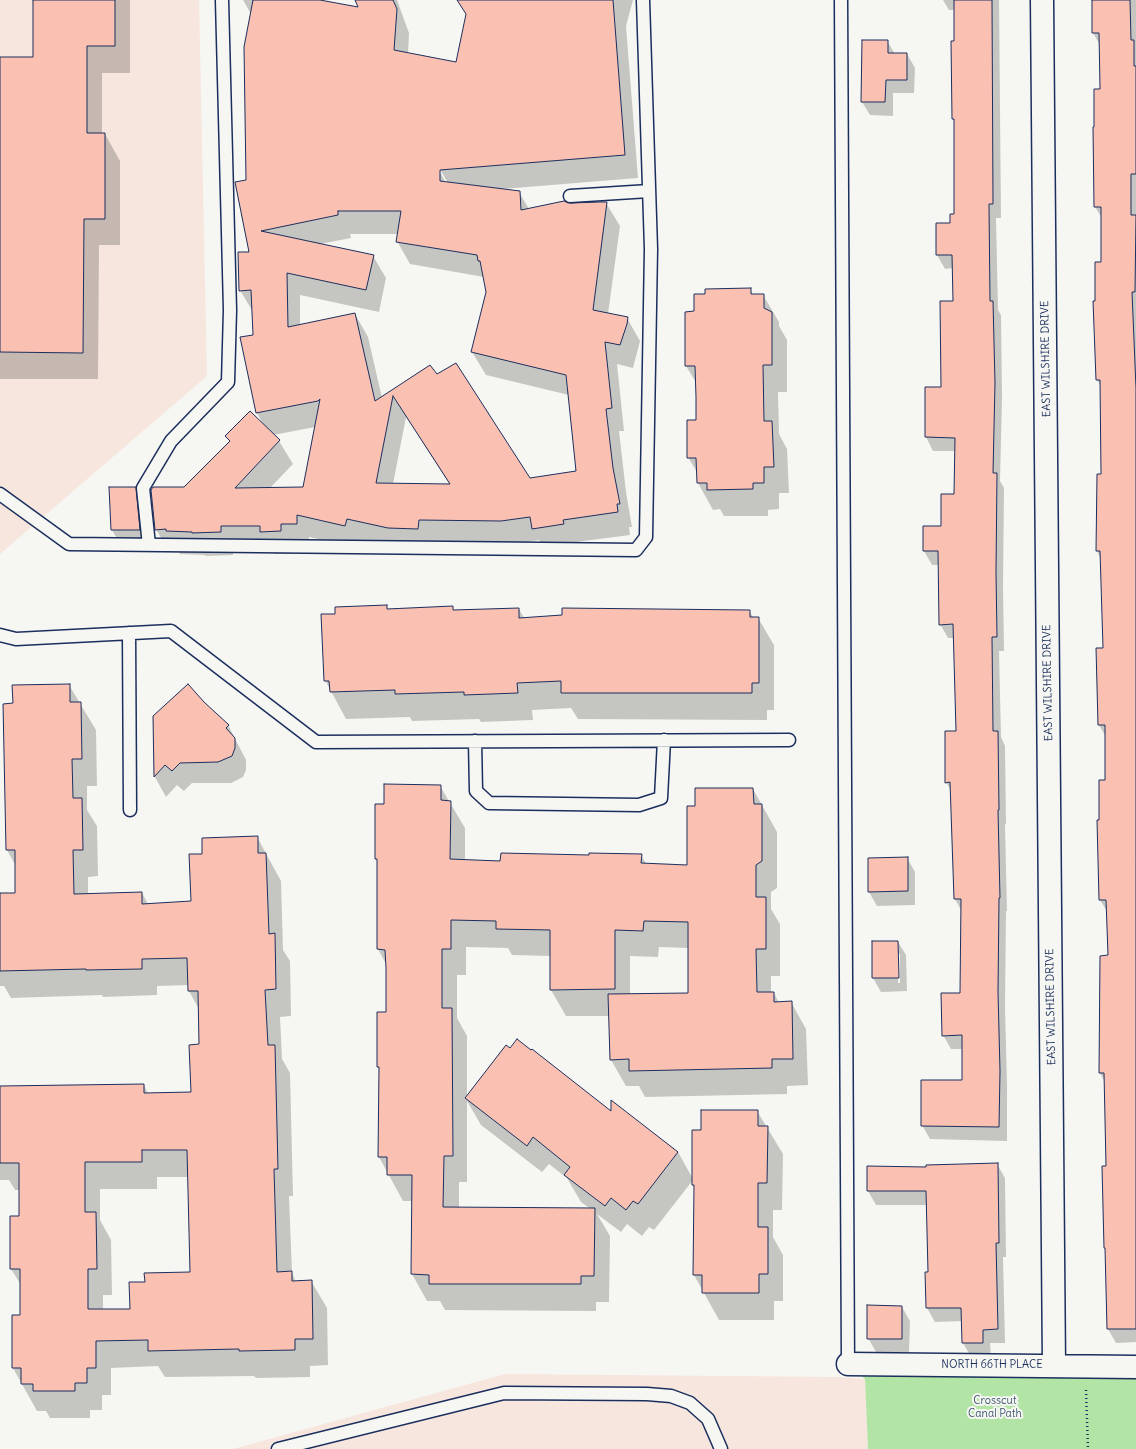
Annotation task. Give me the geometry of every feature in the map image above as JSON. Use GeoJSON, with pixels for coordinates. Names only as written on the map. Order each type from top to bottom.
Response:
{"type":"FeatureCollection","features":[{"type":"Feature","properties":{"kind":"street","name":"EAST WILSHIRE DRIVE"},"geometry":{"type":"LineString","coordinates":[[1042,0],[1054,1365]]}},
{"type":"Feature","properties":{"kind":"street","name":"NORTH 66TH PLACE"},"geometry":{"type":"LineString","coordinates":[[848,1364],[1136,1367]]}},
{"type":"Feature","properties":{"kind":"lane"},"geometry":{"type":"LineString","coordinates":[[149,544],[143,488],[171,441],[228,382],[230,310],[222,0]]}},
{"type":"Feature","properties":{"kind":"lane"},"geometry":{"type":"LineString","coordinates":[[0,494],[69,544],[636,550],[646,537],[651,249],[643,0]]}},
{"type":"Feature","properties":{"kind":"lane"},"geometry":{"type":"LineString","coordinates":[[841,0],[848,1364]]}},
{"type":"Feature","properties":{"kind":"lane"},"geometry":{"type":"LineString","coordinates":[[570,196],[649,191]]}},
{"type":"Feature","properties":{"kind":"lane"},"geometry":{"type":"LineString","coordinates":[[0,635],[16,639],[171,631],[316,742],[789,740]]}},
{"type":"Feature","properties":{"kind":"lane"},"geometry":{"type":"LineString","coordinates":[[130,633],[130,810]]}},
{"type":"Feature","properties":{"kind":"lane"},"geometry":{"type":"LineString","coordinates":[[475,741],[476,791],[489,803],[639,805],[661,798],[664,740]]}},
{"type":"Feature","properties":{"kind":"lane"},"geometry":{"type":"LineString","coordinates":[[278,1449],[504,1393],[647,1394],[671,1396],[690,1403],[708,1419],[721,1449]]}},
{"type":"Feature","properties":{"kind":"path"},"geometry":{"type":"LineString","coordinates":[[1086,1385],[1088,1449]]}},
{"type":"Feature","properties":{"kind":"shaded area"},"geometry":{"type":"Polygon","coordinates":[[[0,0],[199,0],[207,376],[0,554],[0,0]]]}},
{"type":"Feature","properties":{"kind":"shaded area"},"geometry":{"type":"Polygon","coordinates":[[[505,1374],[838,1377],[865,1379],[868,1449],[233,1449],[505,1374]]]}},
{"type":"Feature","properties":{"kind":"green space","name":"Crosscut Canal Path"},"geometry":{"type":"Polygon","coordinates":[[[848,1364],[1136,1367],[1136,1449],[868,1449],[865,1379],[848,1364]]]}},
{"type":"Feature","properties":{"kind":"building"},"geometry":{"type":"Polygon","coordinates":[[[33,0],[115,0],[115,46],[87,46],[87,133],[105,133],[105,219],[84,219],[83,353],[0,352],[0,57],[33,57],[33,0]]]}},
{"type":"Feature","properties":{"kind":"building"},"geometry":{"type":"Polygon","coordinates":[[[253,0],[320,0],[358,7],[355,0],[393,0],[397,9],[394,50],[456,62],[466,14],[457,0],[613,0],[625,155],[440,170],[440,181],[520,191],[521,210],[564,201],[570,203],[607,202],[593,310],[628,317],[620,345],[605,342],[612,408],[606,409],[613,468],[620,504],[617,504],[618,512],[563,520],[564,524],[532,529],[530,517],[501,521],[419,520],[418,529],[388,528],[347,519],[345,526],[297,515],[297,524],[281,524],[281,531],[260,532],[260,526],[221,526],[221,532],[192,533],[166,531],[166,529],[155,530],[151,490],[153,487],[184,487],[230,441],[225,436],[250,411],[280,440],[235,488],[303,487],[320,399],[318,401],[256,413],[240,337],[253,335],[251,290],[239,291],[238,252],[249,252],[235,182],[246,180],[244,47],[253,0]],[[338,211],[338,215],[261,231],[374,255],[366,290],[287,273],[288,327],[355,313],[375,401],[430,365],[437,374],[456,363],[530,478],[576,471],[566,375],[471,352],[486,292],[480,261],[478,261],[477,255],[396,242],[401,211],[338,211]],[[393,396],[376,483],[450,484],[393,396]]]}},
{"type":"Feature","properties":{"kind":"building"},"geometry":{"type":"Polygon","coordinates":[[[954,0],[992,0],[993,204],[989,204],[990,301],[993,301],[995,383],[993,473],[997,473],[997,637],[992,637],[993,731],[998,731],[1000,898],[998,992],[1000,1071],[999,1127],[921,1126],[921,1080],[962,1080],[962,1035],[942,1036],[941,993],[960,993],[961,899],[954,899],[950,782],[945,783],[945,731],[956,731],[953,624],[939,625],[938,551],[923,551],[923,526],[941,526],[941,494],[954,494],[955,438],[925,437],[925,387],[941,387],[940,301],[953,301],[952,255],[936,255],[936,223],[950,223],[950,214],[954,214],[954,119],[952,119],[951,41],[954,41],[954,0]]]}},
{"type":"Feature","properties":{"kind":"building"},"geometry":{"type":"Polygon","coordinates":[[[1092,0],[1130,0],[1131,40],[1134,40],[1134,66],[1136,66],[1136,174],[1131,174],[1131,215],[1136,215],[1135,292],[1132,292],[1136,388],[1136,1329],[1107,1329],[1104,1248],[1102,1166],[1106,1166],[1104,1073],[1099,1073],[1100,956],[1108,955],[1106,900],[1099,900],[1097,820],[1099,820],[1099,780],[1105,780],[1105,725],[1098,725],[1096,648],[1103,648],[1100,551],[1096,551],[1097,474],[1101,474],[1100,380],[1096,380],[1093,301],[1095,301],[1095,262],[1101,262],[1101,207],[1094,207],[1093,127],[1094,89],[1100,89],[1099,33],[1092,33],[1092,0]]]}},
{"type":"Feature","properties":{"kind":"building"},"geometry":{"type":"Polygon","coordinates":[[[862,40],[888,40],[888,53],[907,53],[907,80],[886,80],[885,102],[861,102],[862,40]]]}},
{"type":"Feature","properties":{"kind":"building"},"geometry":{"type":"Polygon","coordinates":[[[751,288],[751,294],[764,294],[764,308],[772,312],[772,365],[763,365],[764,421],[772,421],[774,467],[764,467],[764,483],[753,483],[753,489],[707,490],[707,483],[697,483],[696,458],[687,458],[687,420],[696,420],[696,397],[695,366],[685,366],[685,312],[694,311],[694,294],[705,294],[705,289],[751,288]]]}},
{"type":"Feature","properties":{"kind":"building"},"geometry":{"type":"Polygon","coordinates":[[[109,487],[136,487],[140,530],[111,530],[109,487]]]}},
{"type":"Feature","properties":{"kind":"building"},"geometry":{"type":"Polygon","coordinates":[[[387,605],[387,609],[453,606],[453,610],[519,608],[519,618],[562,615],[562,608],[750,610],[750,617],[759,617],[759,683],[752,683],[752,693],[561,693],[561,681],[517,683],[518,693],[464,695],[464,692],[395,694],[395,690],[330,692],[329,681],[324,681],[321,614],[335,614],[335,607],[387,605]]]}},
{"type":"Feature","properties":{"kind":"building"},"geometry":{"type":"Polygon","coordinates":[[[70,684],[70,702],[81,702],[82,759],[72,759],[73,798],[82,798],[83,850],[73,850],[74,894],[142,892],[142,904],[191,901],[189,854],[202,854],[202,838],[258,836],[258,853],[266,853],[269,934],[275,933],[276,989],[265,990],[268,1045],[275,1045],[278,1169],[274,1169],[277,1272],[292,1271],[292,1281],[312,1280],[313,1339],[295,1339],[295,1350],[239,1351],[239,1349],[148,1351],[148,1340],[96,1341],[96,1368],[87,1368],[87,1383],[75,1383],[75,1391],[33,1391],[33,1384],[21,1384],[21,1368],[12,1368],[12,1315],[20,1315],[20,1269],[10,1269],[10,1216],[19,1216],[19,1163],[0,1163],[0,1086],[144,1084],[144,1093],[191,1092],[189,1045],[199,1044],[198,991],[188,991],[187,958],[142,959],[142,969],[0,971],[0,893],[15,893],[15,850],[6,850],[3,704],[13,703],[12,685],[70,684]],[[142,1150],[142,1162],[85,1162],[85,1212],[96,1212],[97,1269],[88,1269],[88,1309],[130,1309],[129,1282],[145,1282],[144,1273],[190,1272],[187,1150],[142,1150]]]}},
{"type":"Feature","properties":{"kind":"building"},"geometry":{"type":"Polygon","coordinates":[[[188,684],[204,702],[229,725],[226,728],[235,738],[235,748],[232,756],[218,762],[180,763],[172,771],[165,765],[154,777],[153,716],[188,684]]]}},
{"type":"Feature","properties":{"kind":"building"},"geometry":{"type":"Polygon","coordinates":[[[384,784],[441,785],[441,800],[451,801],[450,859],[500,861],[501,853],[589,855],[589,853],[642,854],[641,863],[687,865],[687,806],[695,806],[695,788],[753,788],[754,804],[762,804],[762,861],[756,865],[756,897],[766,897],[766,949],[756,949],[757,992],[774,992],[774,1002],[792,1001],[793,1059],[772,1059],[772,1068],[629,1071],[629,1059],[610,1060],[608,994],[688,993],[688,922],[644,921],[643,931],[615,930],[615,989],[550,990],[550,930],[496,929],[496,921],[451,920],[451,949],[442,949],[442,1008],[452,1008],[453,1156],[444,1156],[443,1207],[595,1208],[594,1276],[581,1276],[581,1284],[429,1284],[429,1275],[411,1274],[412,1175],[387,1175],[387,1157],[378,1157],[379,1067],[377,1067],[377,1012],[386,1012],[386,968],[385,950],[377,949],[377,859],[375,859],[375,804],[384,804],[384,784]]]}},
{"type":"Feature","properties":{"kind":"building"},"geometry":{"type":"Polygon","coordinates":[[[908,857],[908,891],[868,892],[868,858],[908,857]]]}},
{"type":"Feature","properties":{"kind":"building"},"geometry":{"type":"Polygon","coordinates":[[[872,941],[898,941],[899,978],[872,978],[872,941]]]}},
{"type":"Feature","properties":{"kind":"building"},"geometry":{"type":"Polygon","coordinates":[[[517,1039],[611,1111],[611,1100],[678,1152],[638,1204],[633,1201],[626,1210],[611,1198],[605,1206],[564,1175],[570,1167],[533,1137],[527,1146],[465,1098],[506,1045],[510,1048],[517,1039]]]}},
{"type":"Feature","properties":{"kind":"building"},"geometry":{"type":"Polygon","coordinates":[[[701,1110],[758,1110],[758,1126],[768,1126],[767,1183],[758,1183],[758,1227],[768,1227],[768,1274],[759,1274],[759,1293],[702,1293],[702,1275],[693,1275],[694,1185],[692,1185],[692,1130],[701,1130],[701,1110]]]}},
{"type":"Feature","properties":{"kind":"building"},"geometry":{"type":"Polygon","coordinates":[[[998,1163],[999,1243],[996,1243],[998,1329],[983,1330],[983,1343],[962,1343],[961,1308],[926,1308],[925,1272],[928,1272],[926,1191],[867,1191],[867,1166],[926,1167],[926,1165],[998,1163]]]}},
{"type":"Feature","properties":{"kind":"building"},"geometry":{"type":"Polygon","coordinates":[[[867,1305],[902,1306],[902,1339],[867,1339],[867,1305]]]}}]}
